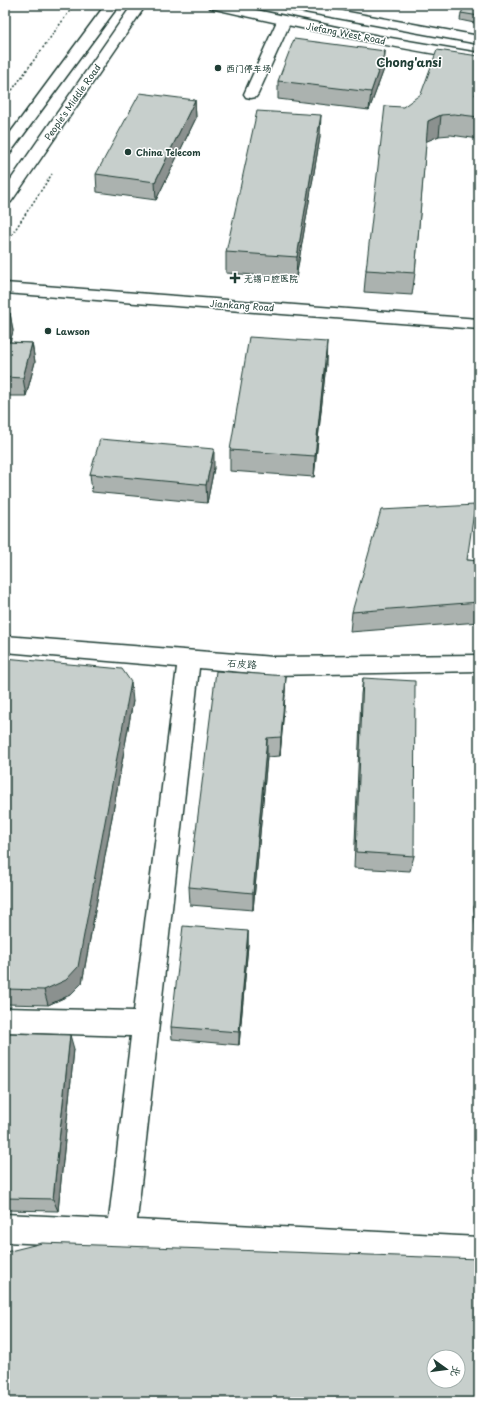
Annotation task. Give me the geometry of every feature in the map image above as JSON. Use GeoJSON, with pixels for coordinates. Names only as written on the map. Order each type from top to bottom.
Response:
{"type":"FeatureCollection","features":[{"type":"Feature","properties":{"kind":"main road"},"geometry":{"type":"LineString","coordinates":[[5,150],[112,5]]}},
{"type":"Feature","properties":{"kind":"main road","name":"People's Middle Road"},"geometry":{"type":"LineString","coordinates":[[5,199],[139,5]]}},
{"type":"Feature","properties":{"kind":"main road","name":"Jiefang West Road"},"geometry":{"type":"LineString","coordinates":[[215,5],[284,21],[430,50],[479,57]]}},
{"type":"Feature","properties":{"kind":"main road","name":"Jiefang West Road"},"geometry":{"type":"LineString","coordinates":[[288,5],[479,40]]}},
{"type":"Feature","properties":{"kind":"main road"},"geometry":{"type":"LineString","coordinates":[[251,94],[284,21]]}},
{"type":"Feature","properties":{"kind":"main road","name":"Jiankang Road"},"geometry":{"type":"LineString","coordinates":[[5,288],[479,324]]}},
{"type":"Feature","properties":{"kind":"main road","name":"石皮路"},"geometry":{"type":"LineString","coordinates":[[5,644],[273,666],[479,663]]}},
{"type":"Feature","properties":{"kind":"main road"},"geometry":{"type":"LineString","coordinates":[[121,1234],[189,659]]}},
{"type":"Feature","properties":{"kind":"main road"},"geometry":{"type":"LineString","coordinates":[[5,1020],[146,1024]]}},
{"type":"Feature","properties":{"kind":"main road"},"geometry":{"type":"LineString","coordinates":[[5,1228],[479,1251]]}},
{"type":"Feature","properties":{"kind":"path"},"geometry":{"type":"LineString","coordinates":[[5,100],[74,5]]}},
{"type":"Feature","properties":{"kind":"building"},"geometry":{"type":"Polygon","coordinates":[[[466,5],[479,5],[479,16],[461,13],[466,5]]]}},
{"type":"Feature","properties":{"kind":"building"},"geometry":{"type":"Polygon","coordinates":[[[294,39],[385,51],[371,92],[278,81],[294,39]]]}},
{"type":"Feature","properties":{"kind":"building"},"geometry":{"type":"Polygon","coordinates":[[[437,50],[479,56],[479,84],[475,95],[479,96],[479,117],[454,114],[441,115],[428,121],[415,273],[366,270],[385,106],[403,107],[421,94],[437,50]]]}},
{"type":"Feature","properties":{"kind":"building"},"geometry":{"type":"Polygon","coordinates":[[[140,93],[195,100],[155,182],[96,174],[140,93]]]}},
{"type":"Feature","properties":{"kind":"building"},"geometry":{"type":"Polygon","coordinates":[[[257,111],[321,115],[297,257],[226,252],[257,111]]]}},
{"type":"Feature","properties":{"kind":"building"},"geometry":{"type":"Polygon","coordinates":[[[5,313],[10,313],[5,331],[5,313]]]}},
{"type":"Feature","properties":{"kind":"building"},"geometry":{"type":"Polygon","coordinates":[[[249,337],[327,342],[315,456],[230,450],[249,337]]]}},
{"type":"Feature","properties":{"kind":"building"},"geometry":{"type":"Polygon","coordinates":[[[5,342],[32,343],[23,378],[5,377],[5,342]]]}},
{"type":"Feature","properties":{"kind":"building"},"geometry":{"type":"Polygon","coordinates":[[[100,439],[214,449],[206,485],[90,474],[100,439]]]}},
{"type":"Feature","properties":{"kind":"building"},"geometry":{"type":"Polygon","coordinates":[[[475,505],[467,560],[479,561],[479,602],[352,612],[381,510],[475,505]]]}},
{"type":"Feature","properties":{"kind":"building"},"geometry":{"type":"Polygon","coordinates":[[[5,658],[122,669],[131,682],[78,967],[66,980],[44,990],[5,989],[5,658]]]}},
{"type":"Feature","properties":{"kind":"building"},"geometry":{"type":"Polygon","coordinates":[[[216,671],[286,676],[281,737],[267,738],[253,893],[189,887],[216,671]]]}},
{"type":"Feature","properties":{"kind":"building"},"geometry":{"type":"Polygon","coordinates":[[[363,678],[415,681],[414,856],[356,852],[363,678]]]}},
{"type":"Feature","properties":{"kind":"building"},"geometry":{"type":"Polygon","coordinates":[[[183,926],[248,931],[239,1032],[171,1027],[183,926]]]}},
{"type":"Feature","properties":{"kind":"building"},"geometry":{"type":"Polygon","coordinates":[[[5,1033],[70,1035],[53,1199],[5,1198],[5,1033]]]}},
{"type":"Feature","properties":{"kind":"building"},"geometry":{"type":"Polygon","coordinates":[[[42,1243],[479,1259],[479,1402],[5,1402],[6,1252],[42,1243]]]}},
{"type":"Feature","properties":{"kind":"place","name":"西门停车场"},"geometry":{"type":"Point","coordinates":[218,68]}},
{"type":"Feature","properties":{"kind":"place","name":"China Telecom"},"geometry":{"type":"Point","coordinates":[128,152]}},
{"type":"Feature","properties":{"kind":"place","name":"无锡口腔医院"},"geometry":{"type":"Point","coordinates":[235,278]}},
{"type":"Feature","properties":{"kind":"place","name":"Lawson"},"geometry":{"type":"Point","coordinates":[48,331]}},
{"type":"Feature","properties":{"kind":"district","name":"Chong'ansi"},"geometry":{"type":"Point","coordinates":[409,62]}}]}
